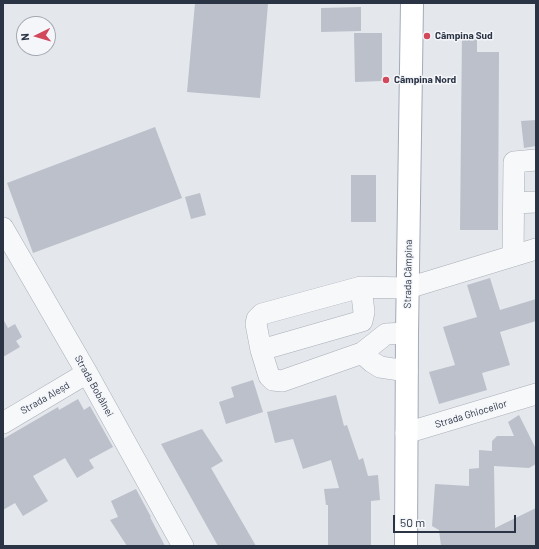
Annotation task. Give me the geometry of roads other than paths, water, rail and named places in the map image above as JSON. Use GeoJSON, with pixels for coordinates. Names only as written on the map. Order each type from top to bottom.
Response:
{"type":"FeatureCollection","features":[{"type":"Feature","properties":{"kind":"main road","name":"Strada Câmpina"},"geometry":{"type":"LineString","coordinates":[[406,546],[407,333],[412,3]]}},
{"type":"Feature","properties":{"kind":"street"},"geometry":{"type":"LineString","coordinates":[[514,256],[514,162],[536,160]]}},
{"type":"Feature","properties":{"kind":"street"},"geometry":{"type":"LineString","coordinates":[[514,203],[536,202]]}},
{"type":"Feature","properties":{"kind":"street","name":"Strada Bobâlnei"},"geometry":{"type":"LineString","coordinates":[[3,228],[87,373],[183,546]]}},
{"type":"Feature","properties":{"kind":"street"},"geometry":{"type":"LineString","coordinates":[[407,333],[386,334],[362,353],[288,380],[278,381],[273,380],[267,372],[256,324],[257,319],[262,314],[361,287],[408,288],[536,249]]}},
{"type":"Feature","properties":{"kind":"street"},"geometry":{"type":"LineString","coordinates":[[261,350],[362,320],[364,312],[361,287]]}},
{"type":"Feature","properties":{"kind":"street"},"geometry":{"type":"LineString","coordinates":[[362,353],[380,367],[407,371]]}},
{"type":"Feature","properties":{"kind":"street","name":"Strada Aleșd"},"geometry":{"type":"LineString","coordinates":[[3,423],[87,373]]}},
{"type":"Feature","properties":{"kind":"street","name":"Strada Ghioceilor"},"geometry":{"type":"LineString","coordinates":[[406,433],[536,394]]}},
{"type":"Feature","properties":{"kind":"place","name":"Câmpina Sud"},"geometry":{"type":"Point","coordinates":[427,36]}},
{"type":"Feature","properties":{"kind":"place","name":"Câmpina Nord"},"geometry":{"type":"Point","coordinates":[386,80]}}]}
